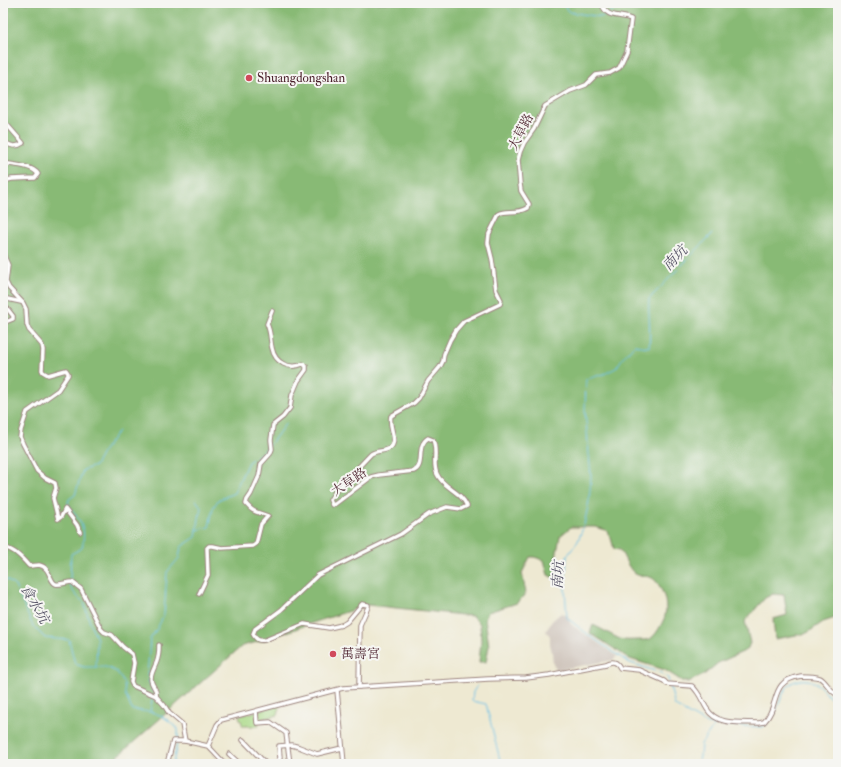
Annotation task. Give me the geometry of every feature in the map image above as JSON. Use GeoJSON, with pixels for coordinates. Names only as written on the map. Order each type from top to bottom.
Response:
{"type":"FeatureCollection","features":[{"type":"Feature","properties":{"kind":"street","name":"大草路"},"geometry":{"type":"LineString","coordinates":[[359,687],[360,625],[368,605],[362,604],[347,622],[342,625],[329,628],[304,624],[259,641],[253,634],[254,629],[281,610],[318,575],[401,534],[429,514],[441,509],[461,509],[467,506],[456,492],[442,483],[436,474],[434,465],[435,444],[433,440],[428,438],[424,441],[421,447],[420,465],[414,471],[372,477],[338,502],[332,505],[330,500],[335,492],[371,454],[375,451],[388,449],[392,446],[394,442],[390,426],[391,416],[414,403],[419,398],[428,381],[440,368],[444,354],[456,330],[464,321],[500,304],[501,300],[496,290],[492,259],[488,243],[489,234],[497,215],[504,211],[518,212],[528,208],[529,204],[521,191],[518,160],[524,143],[534,129],[545,106],[570,91],[586,84],[596,75],[610,74],[618,68],[627,51],[631,19],[623,16],[613,17],[604,10],[601,3]]}},
{"type":"Feature","properties":{"kind":"street"},"geometry":{"type":"LineString","coordinates":[[3,120],[23,143],[20,146],[15,146],[3,141]]}},
{"type":"Feature","properties":{"kind":"street"},"geometry":{"type":"LineString","coordinates":[[3,163],[28,168],[36,171],[38,174],[35,178],[3,181]]}},
{"type":"Feature","properties":{"kind":"street"},"geometry":{"type":"LineString","coordinates":[[3,242],[4,256],[8,265],[6,282],[9,288],[23,303],[26,309],[27,325],[29,330],[42,345],[42,370],[48,375],[66,370],[68,373],[58,390],[27,412],[20,437],[37,471],[45,478],[55,483],[56,488],[53,498],[58,519],[61,517],[65,509],[77,525],[80,532]]}},
{"type":"Feature","properties":{"kind":"street"},"geometry":{"type":"LineString","coordinates":[[3,298],[23,303]]}},
{"type":"Feature","properties":{"kind":"street"},"geometry":{"type":"LineString","coordinates":[[3,303],[13,316],[13,319],[3,323]]}},
{"type":"Feature","properties":{"kind":"street"},"geometry":{"type":"LineString","coordinates":[[199,594],[208,574],[209,546],[222,548],[253,546],[256,544],[261,524],[268,516],[257,514],[252,511],[246,504],[247,500],[259,476],[261,464],[270,454],[274,425],[290,408],[292,395],[298,381],[306,370],[306,366],[303,364],[293,368],[287,366],[274,355],[267,324],[272,311]]}},
{"type":"Feature","properties":{"kind":"street"},"geometry":{"type":"LineString","coordinates":[[3,548],[10,549],[23,558],[30,566],[40,565],[48,571],[53,582],[56,584],[72,582],[81,589],[101,629],[112,635],[132,654],[134,663],[131,682],[134,686],[155,696],[164,705],[169,713],[182,724],[185,741]]}},
{"type":"Feature","properties":{"kind":"street"},"geometry":{"type":"LineString","coordinates":[[155,696],[156,690],[151,679],[159,657],[159,644]]}},
{"type":"Feature","properties":{"kind":"street"},"geometry":{"type":"LineString","coordinates":[[208,746],[217,725],[221,720],[343,688],[488,678],[526,678],[549,675],[610,662],[618,664],[620,668],[639,670],[664,681],[667,684],[692,686],[698,692],[711,714],[719,720],[759,723],[764,722],[771,713],[776,695],[782,684],[788,679],[796,677],[805,676],[820,678],[832,692],[838,695]]}},
{"type":"Feature","properties":{"kind":"street"},"geometry":{"type":"LineString","coordinates":[[336,690],[344,764]]}},
{"type":"Feature","properties":{"kind":"street"},"geometry":{"type":"LineString","coordinates":[[256,711],[257,723],[270,722],[286,733],[290,764]]}},
{"type":"Feature","properties":{"kind":"street"},"geometry":{"type":"LineString","coordinates":[[243,740],[266,764]]}},
{"type":"Feature","properties":{"kind":"street"},"geometry":{"type":"LineString","coordinates":[[167,764],[173,741],[185,741],[208,746],[225,764]]}},
{"type":"Feature","properties":{"kind":"street"},"geometry":{"type":"LineString","coordinates":[[276,764],[280,758],[279,746],[299,747],[317,754],[342,748]]}},
{"type":"Feature","properties":{"kind":"street"},"geometry":{"type":"LineString","coordinates":[[229,754],[240,764]]}},
{"type":"Feature","properties":{"kind":"shaded area"},"geometry":{"type":"Polygon","coordinates":[[[561,613],[568,616],[570,623],[573,626],[617,656],[613,660],[557,670],[553,664],[550,636],[546,631],[552,621],[561,613]]]}},
{"type":"Feature","properties":{"kind":"green space"},"geometry":{"type":"Polygon","coordinates":[[[3,3],[838,3],[838,617],[823,622],[807,633],[775,639],[773,619],[787,615],[784,595],[773,594],[765,598],[745,621],[750,643],[747,650],[718,663],[705,674],[688,682],[682,681],[665,670],[630,659],[590,633],[593,625],[622,640],[650,639],[658,631],[665,617],[665,601],[658,583],[651,577],[641,576],[634,573],[620,550],[614,549],[611,538],[606,530],[595,527],[571,527],[560,536],[555,563],[558,576],[554,578],[548,575],[544,560],[530,557],[522,573],[526,593],[517,603],[488,612],[485,618],[489,646],[486,662],[479,662],[481,641],[480,624],[472,616],[368,605],[265,640],[242,646],[109,764],[3,764],[3,3]]]}},
{"type":"Feature","properties":{"kind":"green space"},"geometry":{"type":"Polygon","coordinates":[[[280,705],[278,715],[257,720],[259,726],[243,726],[239,716],[280,705]]]}},
{"type":"Feature","properties":{"kind":"waterway"},"geometry":{"type":"LineString","coordinates":[[562,3],[569,12],[602,17],[608,14]]}},
{"type":"Feature","properties":{"kind":"waterway"},"geometry":{"type":"LineString","coordinates":[[610,12],[615,10],[619,3]]}},
{"type":"Feature","properties":{"kind":"waterway"},"geometry":{"type":"LineString","coordinates":[[3,215],[7,210]]}},
{"type":"Feature","properties":{"kind":"waterway","name":"南坑"},"geometry":{"type":"LineString","coordinates":[[669,683],[668,678],[661,673],[628,662],[567,618],[565,589],[567,556],[578,541],[584,525],[589,501],[591,477],[585,410],[586,379],[604,374],[616,368],[634,345],[649,347],[649,299],[712,234]]}},
{"type":"Feature","properties":{"kind":"waterway"},"geometry":{"type":"LineString","coordinates":[[272,442],[286,423]]}},
{"type":"Feature","properties":{"kind":"waterway"},"geometry":{"type":"LineString","coordinates":[[70,581],[71,554],[82,548],[84,535],[79,520],[68,504],[69,499],[75,495],[83,470],[95,466],[102,453],[118,431]]}},
{"type":"Feature","properties":{"kind":"waterway"},"geometry":{"type":"LineString","coordinates":[[153,692],[147,677],[150,639],[164,615],[167,572],[179,558],[181,547],[196,537],[197,530],[209,527],[213,508],[218,500],[234,493],[248,462],[263,452],[270,444]]}},
{"type":"Feature","properties":{"kind":"waterway"},"geometry":{"type":"LineString","coordinates":[[196,500],[201,507],[197,530]]}},
{"type":"Feature","properties":{"kind":"waterway","name":"食水坑"},"geometry":{"type":"LineString","coordinates":[[3,580],[7,580],[15,586],[33,626],[45,638],[69,640],[75,664],[84,667],[106,667],[117,672],[124,683],[125,694],[132,710],[152,712],[162,716],[178,729],[178,740]]}},
{"type":"Feature","properties":{"kind":"waterway"},"geometry":{"type":"LineString","coordinates":[[70,584],[72,590],[84,602],[90,623],[97,639],[96,667]]}},
{"type":"Feature","properties":{"kind":"waterway","name":"南坑"},"geometry":{"type":"LineString","coordinates":[[670,686],[675,706],[707,724],[763,727],[775,713],[787,687],[793,682],[800,680],[814,682],[818,684],[830,698],[838,699]]}},
{"type":"Feature","properties":{"kind":"waterway"},"geometry":{"type":"LineString","coordinates":[[477,686],[473,692],[472,701],[486,704],[501,764]]}},
{"type":"Feature","properties":{"kind":"waterway"},"geometry":{"type":"LineString","coordinates":[[150,712],[153,695]]}},
{"type":"Feature","properties":{"kind":"waterway"},"geometry":{"type":"LineString","coordinates":[[697,764],[700,757],[701,744],[715,725]]}},
{"type":"Feature","properties":{"kind":"waterway","name":"食水坑"},"geometry":{"type":"LineString","coordinates":[[173,764],[177,743]]}},
{"type":"Feature","properties":{"kind":"place","name":"Shuangdongshan"},"geometry":{"type":"Point","coordinates":[249,78]}},
{"type":"Feature","properties":{"kind":"place","name":"萬壽宮"},"geometry":{"type":"Point","coordinates":[333,654]}}]}
